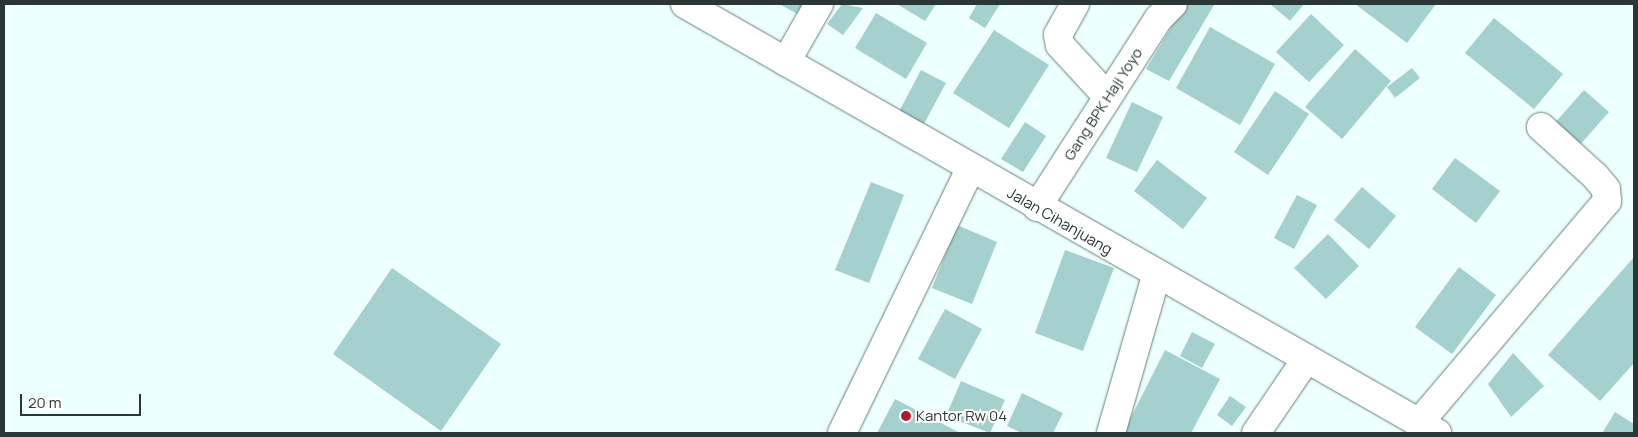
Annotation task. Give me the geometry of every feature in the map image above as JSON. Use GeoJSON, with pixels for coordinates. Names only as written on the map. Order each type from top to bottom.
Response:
{"type":"FeatureCollection","features":[{"type":"Feature","properties":{"kind":"street","name":"Jalan Cihanjuang"},"geometry":{"type":"LineString","coordinates":[[685,4],[1037,208],[1428,429]]}},
{"type":"Feature","properties":{"kind":"street"},"geometry":{"type":"LineString","coordinates":[[786,62],[820,4]]}},
{"type":"Feature","properties":{"kind":"street"},"geometry":{"type":"LineString","coordinates":[[1075,4],[1058,35],[1060,45],[1107,96]]}},
{"type":"Feature","properties":{"kind":"street","name":"Gang BPK Haji Yoyo"},"geometry":{"type":"LineString","coordinates":[[1037,208],[1107,96],[1173,4]]}},
{"type":"Feature","properties":{"kind":"street"},"geometry":{"type":"LineString","coordinates":[[1428,429],[1607,201],[1606,189],[1595,176],[1541,127]]}},
{"type":"Feature","properties":{"kind":"street"},"geometry":{"type":"LineString","coordinates":[[842,433],[970,169]]}},
{"type":"Feature","properties":{"kind":"street"},"geometry":{"type":"LineString","coordinates":[[1111,433],[1156,276]]}},
{"type":"Feature","properties":{"kind":"street"},"geometry":{"type":"LineString","coordinates":[[1256,433],[1305,361]]}},
{"type":"Feature","properties":{"kind":"building"},"geometry":{"type":"Polygon","coordinates":[[[779,4],[808,4],[801,16],[779,4]]]}},
{"type":"Feature","properties":{"kind":"building"},"geometry":{"type":"Polygon","coordinates":[[[842,4],[863,8],[843,35],[827,24],[842,4]]]}},
{"type":"Feature","properties":{"kind":"building"},"geometry":{"type":"Polygon","coordinates":[[[897,4],[936,4],[925,21],[897,4]]]}},
{"type":"Feature","properties":{"kind":"building"},"geometry":{"type":"Polygon","coordinates":[[[977,4],[1000,4],[985,28],[969,18],[977,4]]]}},
{"type":"Feature","properties":{"kind":"building"},"geometry":{"type":"Polygon","coordinates":[[[1185,4],[1214,5],[1169,81],[1146,69],[1185,4]]]}},
{"type":"Feature","properties":{"kind":"building"},"geometry":{"type":"Polygon","coordinates":[[[1270,4],[1304,4],[1290,21],[1270,4]]]}},
{"type":"Feature","properties":{"kind":"building"},"geometry":{"type":"Polygon","coordinates":[[[1355,4],[1436,4],[1407,43],[1355,4]]]}},
{"type":"Feature","properties":{"kind":"building"},"geometry":{"type":"Polygon","coordinates":[[[876,13],[927,43],[906,79],[855,48],[876,13]]]}},
{"type":"Feature","properties":{"kind":"building"},"geometry":{"type":"Polygon","coordinates":[[[1311,14],[1344,45],[1309,82],[1276,52],[1311,14]]]}},
{"type":"Feature","properties":{"kind":"building"},"geometry":{"type":"Polygon","coordinates":[[[1494,18],[1563,74],[1534,109],[1465,53],[1494,18]]]}},
{"type":"Feature","properties":{"kind":"building"},"geometry":{"type":"Polygon","coordinates":[[[1210,27],[1275,64],[1240,125],[1176,88],[1210,27]]]}},
{"type":"Feature","properties":{"kind":"building"},"geometry":{"type":"Polygon","coordinates":[[[994,30],[1049,65],[1009,128],[953,93],[994,30]]]}},
{"type":"Feature","properties":{"kind":"building"},"geometry":{"type":"Polygon","coordinates":[[[1355,49],[1391,81],[1342,139],[1305,107],[1355,49]]]}},
{"type":"Feature","properties":{"kind":"building"},"geometry":{"type":"Polygon","coordinates":[[[1412,68],[1420,78],[1395,98],[1387,87],[1412,68]]]}},
{"type":"Feature","properties":{"kind":"building"},"geometry":{"type":"Polygon","coordinates":[[[921,70],[946,83],[919,133],[895,119],[921,70]]]}},
{"type":"Feature","properties":{"kind":"building"},"geometry":{"type":"Polygon","coordinates":[[[1584,90],[1609,112],[1578,147],[1553,125],[1584,90]]]}},
{"type":"Feature","properties":{"kind":"building"},"geometry":{"type":"Polygon","coordinates":[[[1275,91],[1309,114],[1268,175],[1234,152],[1275,91]]]}},
{"type":"Feature","properties":{"kind":"building"},"geometry":{"type":"Polygon","coordinates":[[[1132,102],[1163,117],[1137,172],[1106,158],[1132,102]]]}},
{"type":"Feature","properties":{"kind":"building"},"geometry":{"type":"Polygon","coordinates":[[[1025,122],[1046,136],[1023,172],[1001,159],[1025,122]]]}},
{"type":"Feature","properties":{"kind":"building"},"geometry":{"type":"Polygon","coordinates":[[[1455,158],[1500,191],[1476,223],[1432,189],[1455,158]]]}},
{"type":"Feature","properties":{"kind":"building"},"geometry":{"type":"Polygon","coordinates":[[[1157,160],[1207,198],[1183,229],[1134,191],[1157,160]]]}},
{"type":"Feature","properties":{"kind":"building"},"geometry":{"type":"Polygon","coordinates":[[[871,182],[904,195],[869,283],[835,270],[871,182]]]}},
{"type":"Feature","properties":{"kind":"building"},"geometry":{"type":"Polygon","coordinates":[[[1362,187],[1396,216],[1369,249],[1334,220],[1362,187]]]}},
{"type":"Feature","properties":{"kind":"building"},"geometry":{"type":"Polygon","coordinates":[[[1297,195],[1317,205],[1294,249],[1274,238],[1297,195]]]}},
{"type":"Feature","properties":{"kind":"building"},"geometry":{"type":"Polygon","coordinates":[[[957,225],[997,242],[972,304],[932,288],[957,225]]]}},
{"type":"Feature","properties":{"kind":"building"},"geometry":{"type":"Polygon","coordinates":[[[1328,234],[1359,266],[1326,299],[1294,268],[1328,234]]]}},
{"type":"Feature","properties":{"kind":"building"},"geometry":{"type":"Polygon","coordinates":[[[1065,250],[1114,268],[1083,351],[1035,333],[1065,250]]]}},
{"type":"Feature","properties":{"kind":"building"},"geometry":{"type":"Polygon","coordinates":[[[1634,257],[1634,363],[1600,401],[1548,355],[1634,257]]]}},
{"type":"Feature","properties":{"kind":"building"},"geometry":{"type":"Polygon","coordinates":[[[1459,267],[1496,295],[1452,354],[1415,327],[1459,267]]]}},
{"type":"Feature","properties":{"kind":"building"},"geometry":{"type":"Polygon","coordinates":[[[392,268],[501,344],[441,431],[333,354],[392,268]]]}},
{"type":"Feature","properties":{"kind":"building"},"geometry":{"type":"Polygon","coordinates":[[[945,309],[982,329],[955,379],[918,359],[945,309]]]}},
{"type":"Feature","properties":{"kind":"building"},"geometry":{"type":"Polygon","coordinates":[[[1192,332],[1215,344],[1202,368],[1180,356],[1192,332]]]}},
{"type":"Feature","properties":{"kind":"building"},"geometry":{"type":"Polygon","coordinates":[[[1165,350],[1220,379],[1191,433],[1123,433],[1165,350]]]}},
{"type":"Feature","properties":{"kind":"building"},"geometry":{"type":"Polygon","coordinates":[[[1513,353],[1544,386],[1511,417],[1488,384],[1513,353]]]}},
{"type":"Feature","properties":{"kind":"building"},"geometry":{"type":"Polygon","coordinates":[[[961,381],[1005,400],[990,433],[946,416],[961,381]]]}},
{"type":"Feature","properties":{"kind":"building"},"geometry":{"type":"Polygon","coordinates":[[[1022,393],[1063,413],[1053,433],[1022,433],[1007,426],[1022,393]]]}},
{"type":"Feature","properties":{"kind":"building"},"geometry":{"type":"Polygon","coordinates":[[[1230,396],[1246,407],[1232,426],[1217,415],[1230,396]]]}},
{"type":"Feature","properties":{"kind":"building","name":"Kantor Rw 04"},"geometry":{"type":"Polygon","coordinates":[[[895,399],[960,433],[877,433],[895,399]]]}},
{"type":"Feature","properties":{"kind":"building"},"geometry":{"type":"Polygon","coordinates":[[[1615,412],[1634,424],[1634,433],[1603,432],[1615,412]]]}},
{"type":"Feature","properties":{"kind":"place","name":"Kantor Rw 04"},"geometry":{"type":"Point","coordinates":[906,416]}}]}
